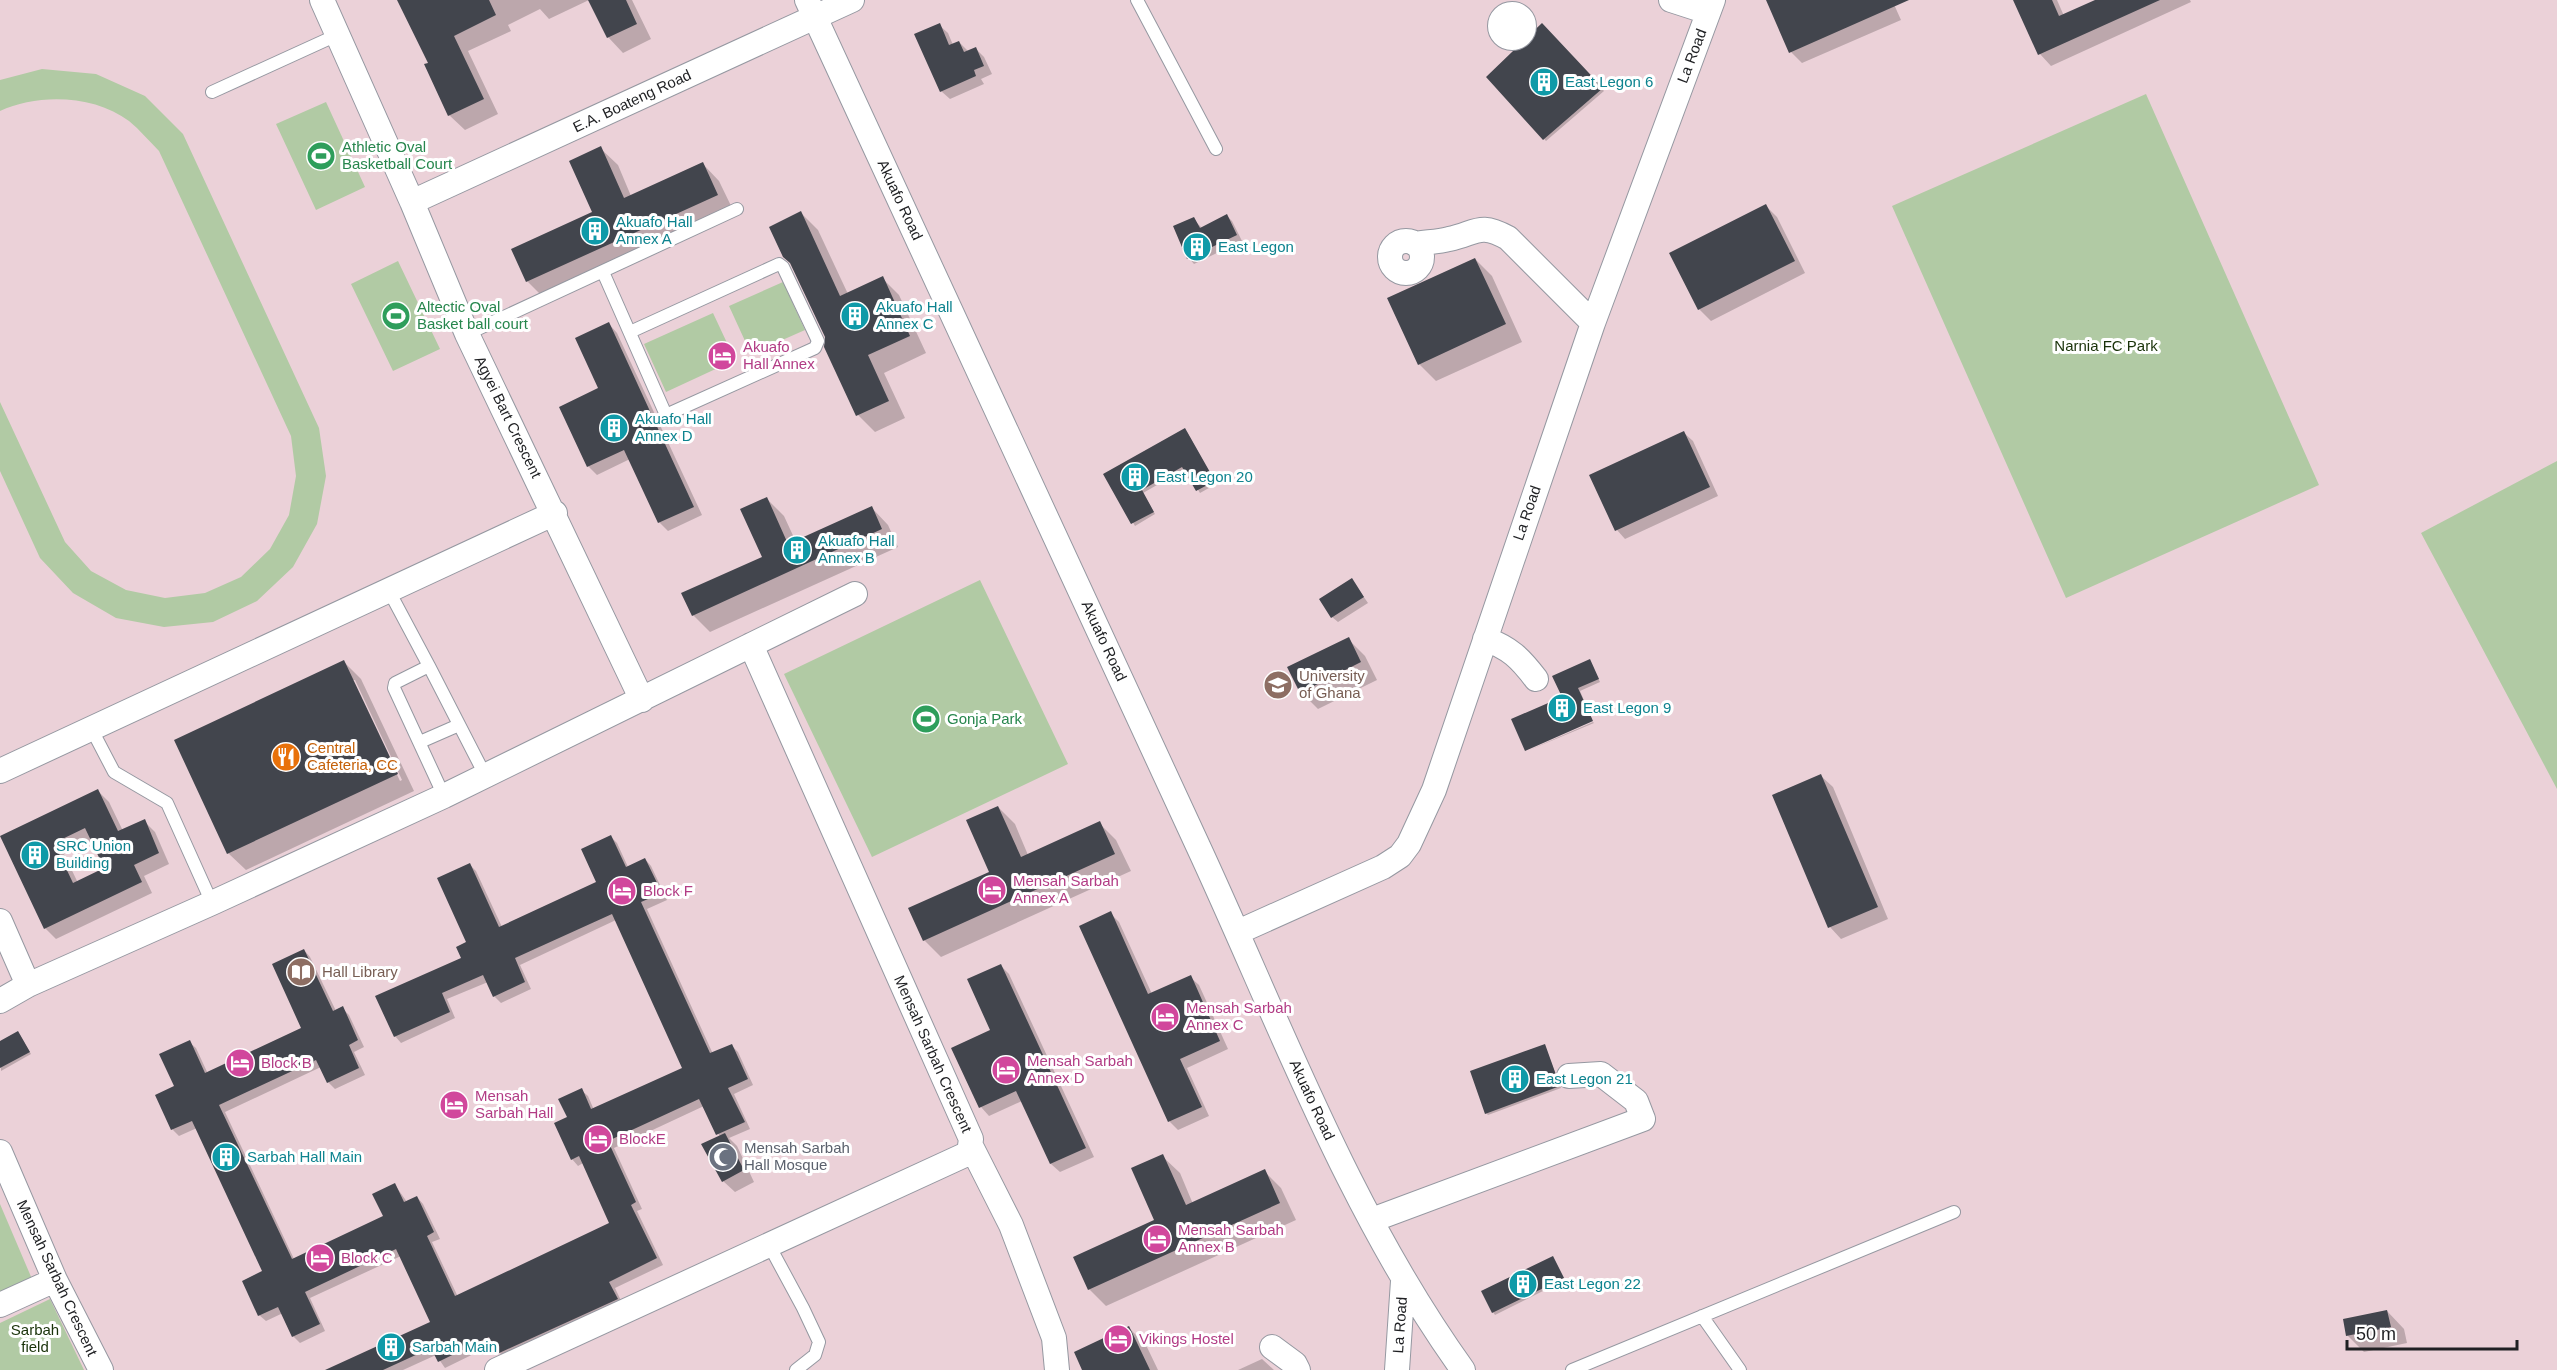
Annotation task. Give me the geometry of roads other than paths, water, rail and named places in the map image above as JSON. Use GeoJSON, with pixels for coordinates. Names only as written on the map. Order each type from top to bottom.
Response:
{"type":"FeatureCollection","features":[{"type":"Feature","properties":{"kind":"street","name":"Agyei Bart Crescent"},"geometry":{"type":"LineString","coordinates":[[322,0],[412,201],[467,334],[555,513],[642,700]]}},
{"type":"Feature","properties":{"kind":"street","name":"E.A. Boateng Road"},"geometry":{"type":"LineString","coordinates":[[412,201],[811,8],[852,0]]}},
{"type":"Feature","properties":{"kind":"street"},"geometry":{"type":"LineString","coordinates":[[1671,0],[1711,6]]}},
{"type":"Feature","properties":{"kind":"street","name":"La Road"},"geometry":{"type":"LineString","coordinates":[[1238,932],[1383,867],[1400,856],[1409,844],[1434,790],[1593,323],[1711,6]]}},
{"type":"Feature","properties":{"kind":"street","name":"Akuafo Road"},"geometry":{"type":"LineString","coordinates":[[811,8],[1238,932],[1313,1105],[1403,1281],[1462,1370]]}},
{"type":"Feature","properties":{"kind":"street"},"geometry":{"type":"LineString","coordinates":[[1415,244],[1451,239],[1472,231],[1492,230],[1508,238],[1593,323]]}},
{"type":"Feature","properties":{"kind":"street"},"geometry":{"type":"LineString","coordinates":[[0,771],[555,513]]}},
{"type":"Feature","properties":{"kind":"street"},"geometry":{"type":"LineString","coordinates":[[0,1001],[28,985],[444,796],[855,594]]}},
{"type":"Feature","properties":{"kind":"street"},"geometry":{"type":"LineString","coordinates":[[1485,639],[1506,647],[1523,662],[1536,679]]}},
{"type":"Feature","properties":{"kind":"street","name":"Mensah Sarbah Crescent"},"geometry":{"type":"LineString","coordinates":[[497,1370],[969,1153],[971,1139],[751,645]]}},
{"type":"Feature","properties":{"kind":"street"},"geometry":{"type":"LineString","coordinates":[[0,921],[28,985]]}},
{"type":"Feature","properties":{"kind":"street"},"geometry":{"type":"LineString","coordinates":[[1372,1220],[1643,1119],[1636,1101],[1601,1074],[1569,1076]]}},
{"type":"Feature","properties":{"kind":"street"},"geometry":{"type":"LineString","coordinates":[[971,1146],[1011,1225],[1054,1338],[1057,1370]]}},
{"type":"Feature","properties":{"kind":"street","name":"Mensah Sarbah Crescent"},"geometry":{"type":"LineString","coordinates":[[0,1152],[55,1280],[101,1370]]}},
{"type":"Feature","properties":{"kind":"street"},"geometry":{"type":"LineString","coordinates":[[0,1305],[55,1280]]}},
{"type":"Feature","properties":{"kind":"street","name":"La Road"},"geometry":{"type":"LineString","coordinates":[[1396,1370],[1403,1281]]}},
{"type":"Feature","properties":{"kind":"street"},"geometry":{"type":"LineString","coordinates":[[1272,1347],[1295,1364],[1298,1370]]}},
{"type":"Feature","properties":{"kind":"lane"},"geometry":{"type":"LineString","coordinates":[[1137,0],[1216,149]]}},
{"type":"Feature","properties":{"kind":"lane"},"geometry":{"type":"LineString","coordinates":[[212,92],[337,35]]}},
{"type":"Feature","properties":{"kind":"lane"},"geometry":{"type":"LineString","coordinates":[[467,334],[737,209]]}},
{"type":"Feature","properties":{"kind":"lane"},"geometry":{"type":"LineString","coordinates":[[603,272],[666,415],[815,348],[818,341],[783,267],[779,264],[630,332]]}},
{"type":"Feature","properties":{"kind":"lane"},"geometry":{"type":"LineString","coordinates":[[389,591],[485,775]]}},
{"type":"Feature","properties":{"kind":"lane"},"geometry":{"type":"LineString","coordinates":[[429,666],[394,685],[444,796]]}},
{"type":"Feature","properties":{"kind":"lane"},"geometry":{"type":"LineString","coordinates":[[420,742],[459,725]]}},
{"type":"Feature","properties":{"kind":"lane"},"geometry":{"type":"LineString","coordinates":[[91,728],[114,772],[167,803],[212,903]]}},
{"type":"Feature","properties":{"kind":"lane"},"geometry":{"type":"LineString","coordinates":[[1572,1370],[1954,1212]]}},
{"type":"Feature","properties":{"kind":"lane"},"geometry":{"type":"LineString","coordinates":[[769,1245],[804,1308],[819,1342],[815,1355],[796,1370]]}},
{"type":"Feature","properties":{"kind":"lane"},"geometry":{"type":"LineString","coordinates":[[1702,1316],[1740,1370]]}},
{"type":"Feature","properties":{"kind":"place","name":"East Legon 6"},"geometry":{"type":"Point","coordinates":[1544,82]}},
{"type":"Feature","properties":{"kind":"place","name":"Athletic Oval Basketball Court"},"geometry":{"type":"Point","coordinates":[321,156]}},
{"type":"Feature","properties":{"kind":"place","name":"Akuafo Hall Annex A"},"geometry":{"type":"Point","coordinates":[595,231]}},
{"type":"Feature","properties":{"kind":"place","name":"East Legon"},"geometry":{"type":"Point","coordinates":[1197,247]}},
{"type":"Feature","properties":{"kind":"place","name":"Altectic Oval Basket ball court"},"geometry":{"type":"Point","coordinates":[396,316]}},
{"type":"Feature","properties":{"kind":"place","name":"Akuafo Hall Annex C"},"geometry":{"type":"Point","coordinates":[855,316]}},
{"type":"Feature","properties":{"kind":"place","name":"Akuafo Hall Annex"},"geometry":{"type":"Point","coordinates":[722,356]}},
{"type":"Feature","properties":{"kind":"place","name":"Akuafo Hall Annex D"},"geometry":{"type":"Point","coordinates":[614,428]}},
{"type":"Feature","properties":{"kind":"place","name":"East Legon 20"},"geometry":{"type":"Point","coordinates":[1135,477]}},
{"type":"Feature","properties":{"kind":"place","name":"Akuafo Hall Annex B"},"geometry":{"type":"Point","coordinates":[797,550]}},
{"type":"Feature","properties":{"kind":"place","name":"University of Ghana"},"geometry":{"type":"Point","coordinates":[1278,685]}},
{"type":"Feature","properties":{"kind":"place","name":"East Legon 9"},"geometry":{"type":"Point","coordinates":[1562,708]}},
{"type":"Feature","properties":{"kind":"place","name":"Gonja Park"},"geometry":{"type":"Point","coordinates":[926,719]}},
{"type":"Feature","properties":{"kind":"place","name":"Central Cafeteria, CC"},"geometry":{"type":"Point","coordinates":[286,757]}},
{"type":"Feature","properties":{"kind":"place","name":"SRC Union Building"},"geometry":{"type":"Point","coordinates":[35,855]}},
{"type":"Feature","properties":{"kind":"place","name":"Mensah Sarbah Annex A"},"geometry":{"type":"Point","coordinates":[992,890]}},
{"type":"Feature","properties":{"kind":"place","name":"Block F"},"geometry":{"type":"Point","coordinates":[622,891]}},
{"type":"Feature","properties":{"kind":"place","name":"Hall Library"},"geometry":{"type":"Point","coordinates":[301,972]}},
{"type":"Feature","properties":{"kind":"place","name":"Mensah Sarbah Annex C"},"geometry":{"type":"Point","coordinates":[1165,1017]}},
{"type":"Feature","properties":{"kind":"place","name":"Block B"},"geometry":{"type":"Point","coordinates":[240,1063]}},
{"type":"Feature","properties":{"kind":"place","name":"Mensah Sarbah Annex D"},"geometry":{"type":"Point","coordinates":[1006,1070]}},
{"type":"Feature","properties":{"kind":"place","name":"East Legon 21"},"geometry":{"type":"Point","coordinates":[1515,1079]}},
{"type":"Feature","properties":{"kind":"place","name":"Mensah Sarbah Hall"},"geometry":{"type":"Point","coordinates":[454,1105]}},
{"type":"Feature","properties":{"kind":"place","name":"BlockE"},"geometry":{"type":"Point","coordinates":[598,1139]}},
{"type":"Feature","properties":{"kind":"place","name":"Sarbah Hall Main"},"geometry":{"type":"Point","coordinates":[226,1157]}},
{"type":"Feature","properties":{"kind":"place","name":"Mensah Sarbah Hall Mosque"},"geometry":{"type":"Point","coordinates":[723,1157]}},
{"type":"Feature","properties":{"kind":"place","name":"Mensah Sarbah Annex B"},"geometry":{"type":"Point","coordinates":[1157,1239]}},
{"type":"Feature","properties":{"kind":"place","name":"Block C"},"geometry":{"type":"Point","coordinates":[320,1258]}},
{"type":"Feature","properties":{"kind":"place","name":"East Legon 22"},"geometry":{"type":"Point","coordinates":[1523,1284]}},
{"type":"Feature","properties":{"kind":"place","name":"Vikings Hostel"},"geometry":{"type":"Point","coordinates":[1118,1339]}},
{"type":"Feature","properties":{"kind":"place","name":"Sarbah Main"},"geometry":{"type":"Point","coordinates":[391,1347]}},
{"type":"Feature","properties":{"kind":"park label","name":"Narnia FC Park"},"geometry":{"type":"Point","coordinates":[2106,346]}},
{"type":"Feature","properties":{"kind":"park label","name":"Sarbah field"},"geometry":{"type":"Point","coordinates":[35,1338]}}]}
